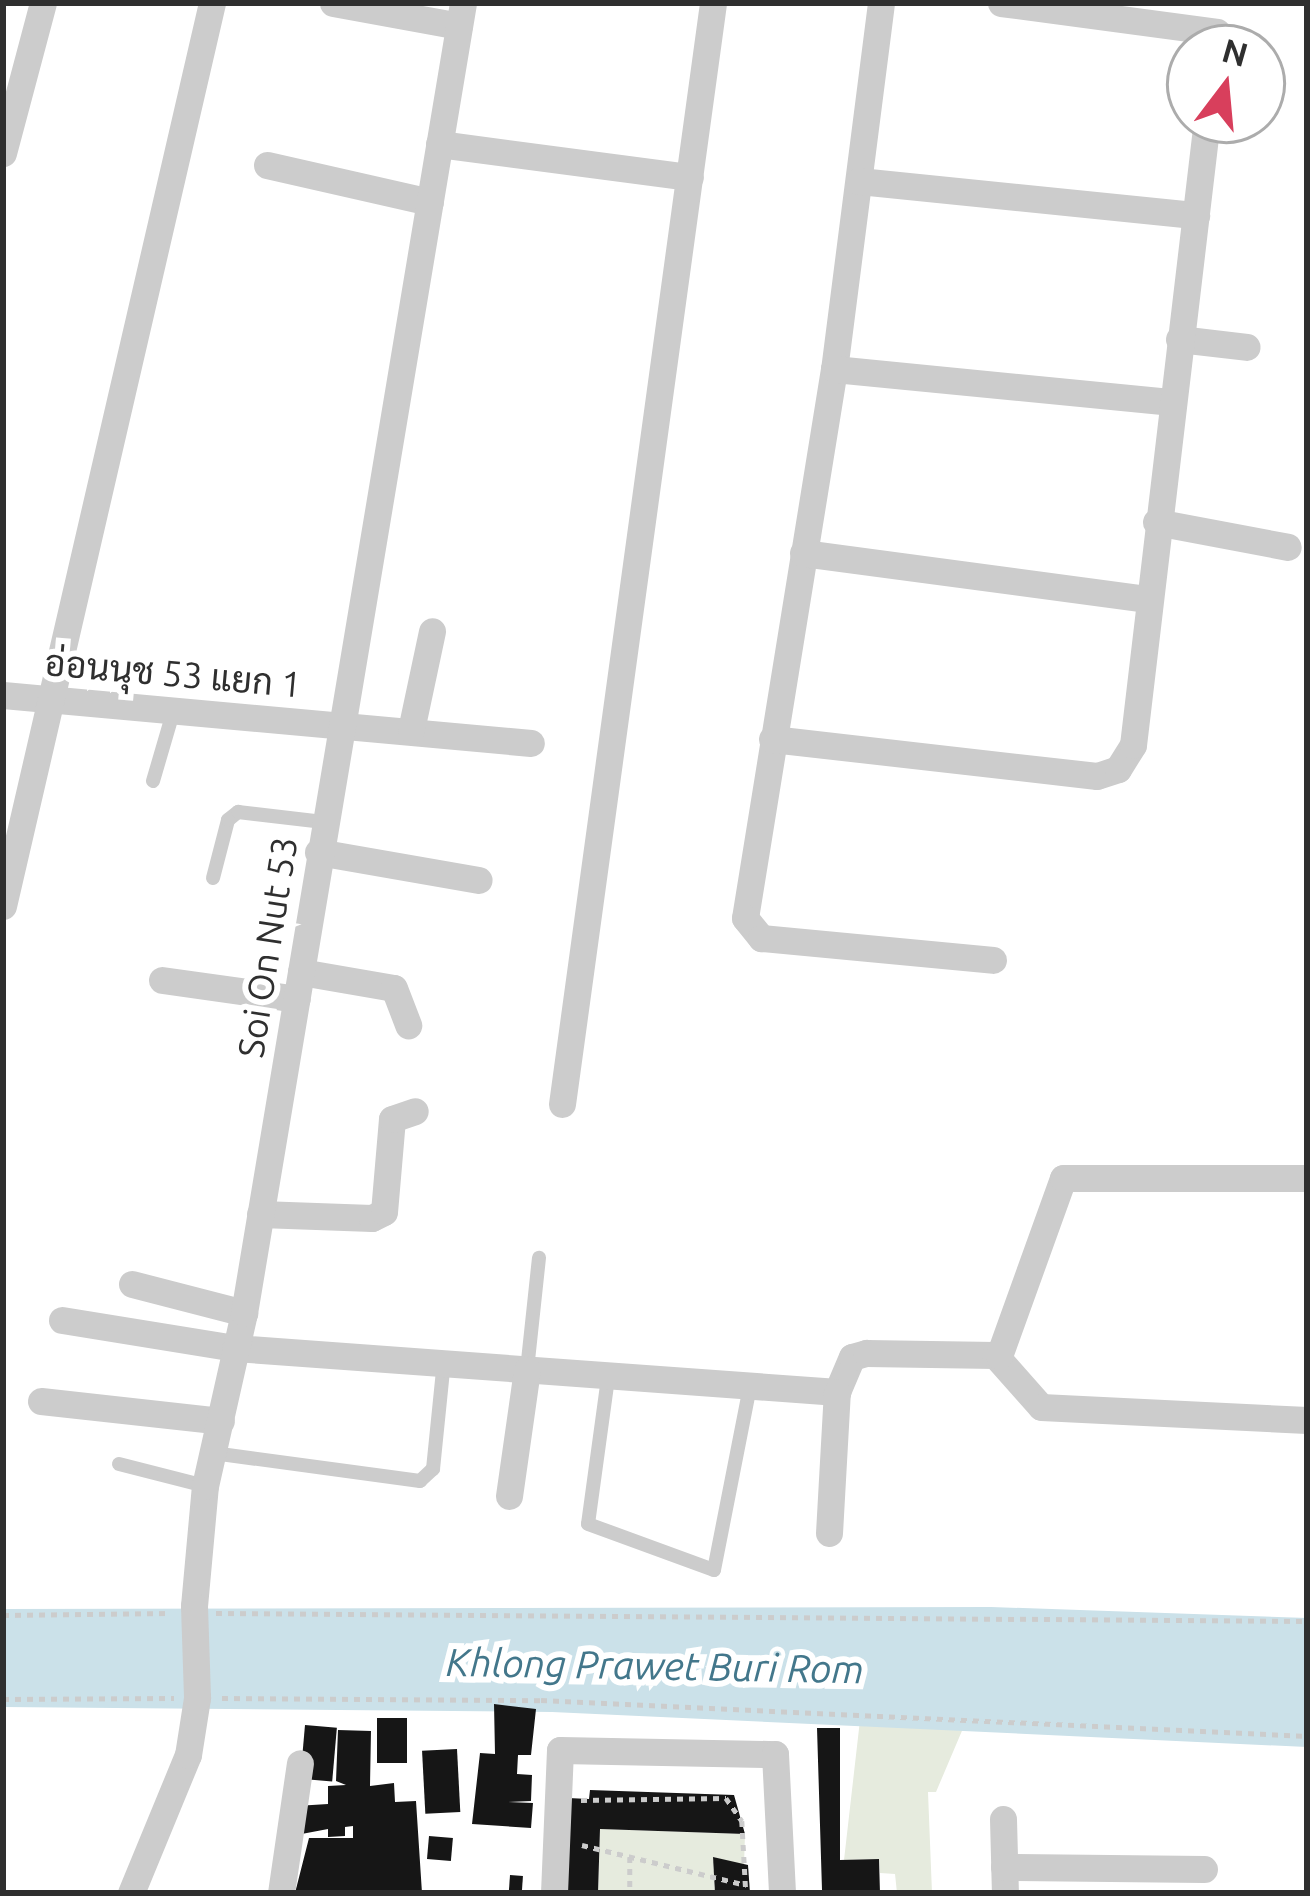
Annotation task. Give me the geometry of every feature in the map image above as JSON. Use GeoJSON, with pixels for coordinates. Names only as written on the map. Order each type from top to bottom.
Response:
{"type":"FeatureCollection","features":[{"type":"Feature","properties":{"kind":"street"},"geometry":{"type":"LineString","coordinates":[[3,153],[44,3]]}},
{"type":"Feature","properties":{"kind":"street"},"geometry":{"type":"LineString","coordinates":[[3,905],[47,699],[212,3]]}},
{"type":"Feature","properties":{"kind":"street"},"geometry":{"type":"LineString","coordinates":[[334,3],[461,14]]}},
{"type":"Feature","properties":{"kind":"street"},"geometry":{"type":"LineString","coordinates":[[562,1104],[713,3]]}},
{"type":"Feature","properties":{"kind":"street"},"geometry":{"type":"LineString","coordinates":[[880,3],[834,369],[745,918],[752,934],[993,960]]}},
{"type":"Feature","properties":{"kind":"street"},"geometry":{"type":"LineString","coordinates":[[1001,3],[1166,31]]}},
{"type":"Feature","properties":{"kind":"street","name":"Soi On Nut 53"},"geometry":{"type":"LineString","coordinates":[[131,1893],[188,1755],[197,1698],[192,1610],[195,1558],[205,1486],[244,1313],[337,723],[461,14]]}},
{"type":"Feature","properties":{"kind":"street"},"geometry":{"type":"LineString","coordinates":[[439,144],[690,177]]}},
{"type":"Feature","properties":{"kind":"street"},"geometry":{"type":"LineString","coordinates":[[772,739],[1097,776],[1118,769],[1132,745],[1146,598],[1205,144]]}},
{"type":"Feature","properties":{"kind":"street"},"geometry":{"type":"LineString","coordinates":[[267,165],[430,202]]}},
{"type":"Feature","properties":{"kind":"street"},"geometry":{"type":"LineString","coordinates":[[859,181],[1196,215]]}},
{"type":"Feature","properties":{"kind":"street"},"geometry":{"type":"LineString","coordinates":[[1179,339],[1247,347]]}},
{"type":"Feature","properties":{"kind":"street"},"geometry":{"type":"LineString","coordinates":[[834,369],[1172,402]]}},
{"type":"Feature","properties":{"kind":"street"},"geometry":{"type":"LineString","coordinates":[[1156,522],[1288,547]]}},
{"type":"Feature","properties":{"kind":"street"},"geometry":{"type":"LineString","coordinates":[[802,553],[1146,598]]}},
{"type":"Feature","properties":{"kind":"street"},"geometry":{"type":"LineString","coordinates":[[412,730],[432,631]]}},
{"type":"Feature","properties":{"kind":"street","name":"อ่อนนุช 53 แยก 1"},"geometry":{"type":"LineString","coordinates":[[3,695],[531,743]]}},
{"type":"Feature","properties":{"kind":"street"},"geometry":{"type":"LineString","coordinates":[[319,852],[479,880]]}},
{"type":"Feature","properties":{"kind":"street"},"geometry":{"type":"LineString","coordinates":[[162,980],[394,988],[408,1025]]}},
{"type":"Feature","properties":{"kind":"street"},"geometry":{"type":"LineString","coordinates":[[260,1214],[372,1218],[383,1211],[392,1119],[415,1111]]}},
{"type":"Feature","properties":{"kind":"street"},"geometry":{"type":"LineString","coordinates":[[999,1356],[1063,1178],[1307,1178]]}},
{"type":"Feature","properties":{"kind":"street"},"geometry":{"type":"LineString","coordinates":[[132,1284],[244,1313]]}},
{"type":"Feature","properties":{"kind":"street"},"geometry":{"type":"LineString","coordinates":[[62,1320],[235,1348],[837,1392]]}},
{"type":"Feature","properties":{"kind":"street"},"geometry":{"type":"LineString","coordinates":[[829,1533],[837,1392],[852,1357],[866,1353],[999,1356],[1041,1407],[1307,1420]]}},
{"type":"Feature","properties":{"kind":"street"},"geometry":{"type":"LineString","coordinates":[[509,1496],[527,1370]]}},
{"type":"Feature","properties":{"kind":"street"},"geometry":{"type":"LineString","coordinates":[[41,1401],[221,1421]]}},
{"type":"Feature","properties":{"kind":"street"},"geometry":{"type":"LineString","coordinates":[[554,1893],[560,1750],[775,1754],[782,1893]]}},
{"type":"Feature","properties":{"kind":"street"},"geometry":{"type":"LineString","coordinates":[[281,1893],[300,1762]]}},
{"type":"Feature","properties":{"kind":"street"},"geometry":{"type":"LineString","coordinates":[[1003,1820],[1005,1880],[1204,1869]]}},
{"type":"Feature","properties":{"kind":"lane"},"geometry":{"type":"LineString","coordinates":[[153,782],[174,710]]}},
{"type":"Feature","properties":{"kind":"lane"},"geometry":{"type":"LineString","coordinates":[[213,878],[228,820],[238,812],[322,822]]}},
{"type":"Feature","properties":{"kind":"lane"},"geometry":{"type":"LineString","coordinates":[[527,1370],[539,1258]]}},
{"type":"Feature","properties":{"kind":"lane"},"geometry":{"type":"LineString","coordinates":[[213,1453],[420,1480],[433,1469],[444,1361]]}},
{"type":"Feature","properties":{"kind":"lane"},"geometry":{"type":"LineString","coordinates":[[608,1378],[588,1524],[714,1570],[750,1387]]}},
{"type":"Feature","properties":{"kind":"lane"},"geometry":{"type":"LineString","coordinates":[[119,1464],[205,1486]]}},
{"type":"Feature","properties":{"kind":"path"},"geometry":{"type":"LineString","coordinates":[[195,1558],[214,1612],[1307,1621]]}},
{"type":"Feature","properties":{"kind":"path"},"geometry":{"type":"LineString","coordinates":[[3,1615],[192,1610]]}},
{"type":"Feature","properties":{"kind":"path"},"geometry":{"type":"LineString","coordinates":[[3,1699],[178,1698]]}},
{"type":"Feature","properties":{"kind":"path"},"geometry":{"type":"LineString","coordinates":[[199,1698],[541,1700],[1307,1736]]}},
{"type":"Feature","properties":{"kind":"path"},"geometry":{"type":"LineString","coordinates":[[571,1842],[746,1889],[742,1821],[726,1798],[594,1794],[572,1804]]}},
{"type":"Feature","properties":{"kind":"path"},"geometry":{"type":"LineString","coordinates":[[630,1857],[630,1893]]}},
{"type":"Feature","properties":{"kind":"shaded area"},"geometry":{"type":"Polygon","coordinates":[[[967,1719],[936,1792],[928,1792],[932,1893],[897,1893],[895,1874],[880,1873],[879,1859],[844,1860],[860,1720],[967,1719]]]}},
{"type":"Feature","properties":{"kind":"shaded area"},"geometry":{"type":"Polygon","coordinates":[[[600,1829],[745,1834],[744,1866],[713,1857],[715,1893],[598,1893],[600,1829]]]}},
{"type":"Feature","properties":{"kind":"water","name":"Khlong Prawet Buri Rom"},"geometry":{"type":"Polygon","coordinates":[[[991,1607],[1307,1618],[1307,1747],[552,1712],[3,1707],[3,1609],[991,1607]]]}},
{"type":"Feature","properties":{"kind":"building"},"geometry":{"type":"Polygon","coordinates":[[[494,1704],[536,1709],[531,1755],[518,1755],[517,1774],[532,1775],[531,1801],[508,1802],[533,1803],[531,1828],[472,1824],[480,1753],[495,1754],[494,1704]]]}},
{"type":"Feature","properties":{"kind":"building"},"geometry":{"type":"Polygon","coordinates":[[[377,1718],[407,1718],[407,1763],[377,1763],[377,1718]]]}},
{"type":"Feature","properties":{"kind":"building"},"geometry":{"type":"Polygon","coordinates":[[[305,1725],[337,1728],[332,1782],[300,1779],[305,1725]]]}},
{"type":"Feature","properties":{"kind":"building"},"geometry":{"type":"Polygon","coordinates":[[[817,1728],[840,1728],[840,1860],[879,1859],[880,1893],[822,1890],[817,1728]]]}},
{"type":"Feature","properties":{"kind":"building"},"geometry":{"type":"Polygon","coordinates":[[[338,1730],[371,1731],[370,1786],[394,1783],[395,1802],[416,1801],[422,1893],[295,1893],[309,1838],[353,1838],[353,1826],[345,1827],[345,1836],[328,1837],[328,1829],[291,1836],[296,1806],[328,1804],[328,1786],[346,1785],[336,1781],[338,1730]]]}},
{"type":"Feature","properties":{"kind":"building"},"geometry":{"type":"Polygon","coordinates":[[[457,1749],[460,1812],[425,1814],[422,1751],[457,1749]]]}},
{"type":"Feature","properties":{"kind":"building"},"geometry":{"type":"Polygon","coordinates":[[[590,1790],[734,1795],[745,1834],[600,1829],[598,1893],[565,1893],[568,1798],[589,1799],[590,1790]]]}},
{"type":"Feature","properties":{"kind":"building"},"geometry":{"type":"Polygon","coordinates":[[[429,1836],[453,1838],[451,1861],[427,1859],[429,1836]]]}},
{"type":"Feature","properties":{"kind":"building"},"geometry":{"type":"Polygon","coordinates":[[[713,1857],[748,1865],[750,1893],[715,1893],[713,1857]]]}},
{"type":"Feature","properties":{"kind":"building"},"geometry":{"type":"Polygon","coordinates":[[[510,1875],[523,1876],[522,1893],[509,1893],[510,1875]]]}}]}
